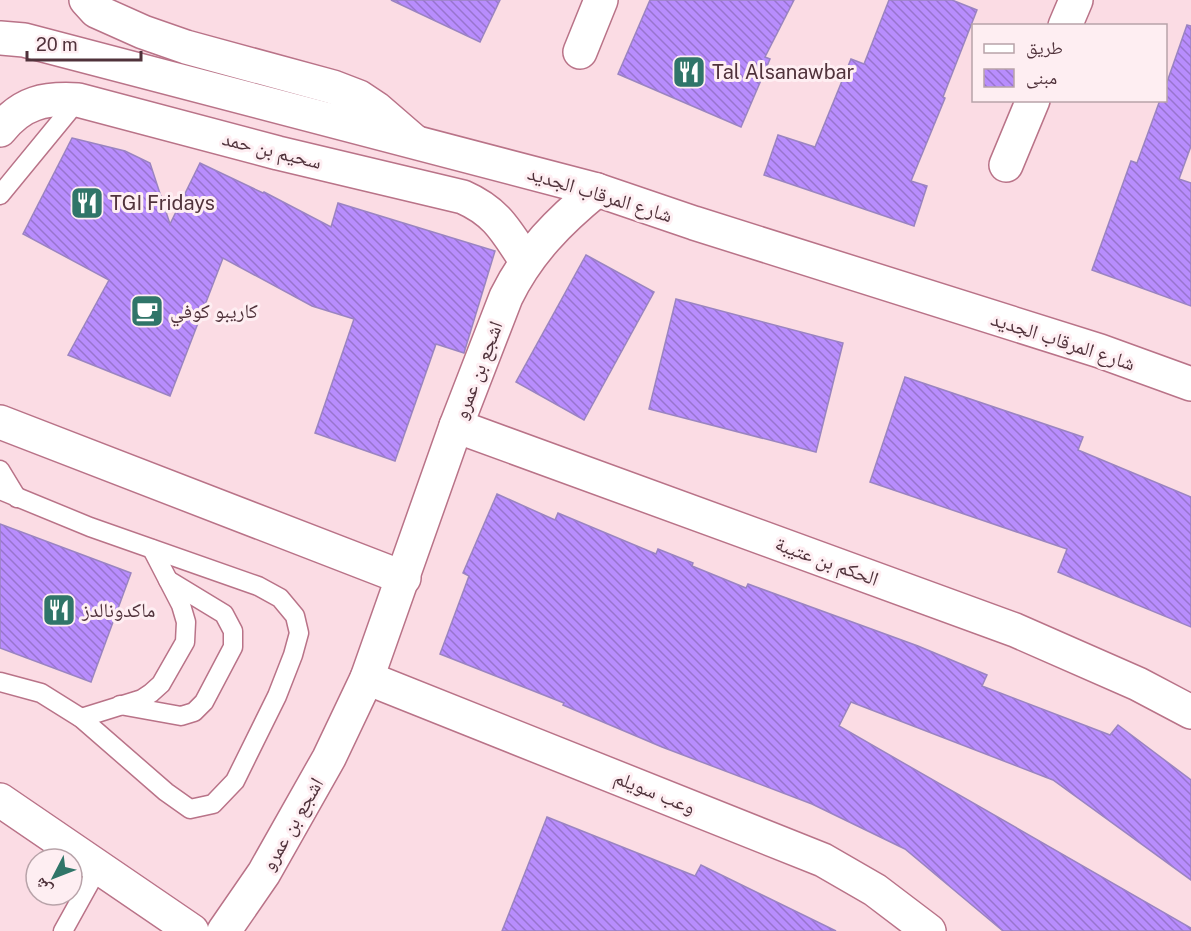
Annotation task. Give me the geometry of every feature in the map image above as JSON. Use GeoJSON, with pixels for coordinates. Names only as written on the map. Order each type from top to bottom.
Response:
{"type":"FeatureCollection","features":[{"type":"Feature","properties":{"kind":"main road"},"geometry":{"type":"LineString","coordinates":[[86,0],[96,10],[143,32],[186,47],[333,87],[359,97],[377,108],[414,141]]}},
{"type":"Feature","properties":{"kind":"main road"},"geometry":{"type":"LineString","coordinates":[[580,52],[601,0]]}},
{"type":"Feature","properties":{"kind":"main road"},"geometry":{"type":"LineString","coordinates":[[1066,24],[1076,0]]}},
{"type":"Feature","properties":{"kind":"main road","name":"شارع المرقاب الجديد"},"geometry":{"type":"LineString","coordinates":[[0,38],[24,40],[597,190],[694,223],[1100,351],[1191,384]]}},
{"type":"Feature","properties":{"kind":"main road","name":"سحيم بن حمد"},"geometry":{"type":"LineString","coordinates":[[0,130],[24,107],[52,98],[78,100],[278,153],[463,198],[481,205],[501,224],[526,261]]}},
{"type":"Feature","properties":{"kind":"main road"},"geometry":{"type":"LineString","coordinates":[[1006,165],[1032,102]]}},
{"type":"Feature","properties":{"kind":"main road","name":"اشجع بن عمرو"},"geometry":{"type":"LineString","coordinates":[[224,931],[264,873],[330,758],[367,678],[456,426],[506,297],[526,261],[562,221],[597,190]]}},
{"type":"Feature","properties":{"kind":"main road"},"geometry":{"type":"LineString","coordinates":[[0,422],[404,578]]}},
{"type":"Feature","properties":{"kind":"main road","name":"الحكم بن عتيبة"},"geometry":{"type":"LineString","coordinates":[[456,426],[1015,630],[1138,684],[1191,712]]}},
{"type":"Feature","properties":{"kind":"main road","name":"وعب سويلم"},"geometry":{"type":"LineString","coordinates":[[367,678],[824,860],[875,890],[929,931]]}},
{"type":"Feature","properties":{"kind":"main road"},"geometry":{"type":"LineString","coordinates":[[0,800],[192,931]]}},
{"type":"Feature","properties":{"kind":"lane"},"geometry":{"type":"LineString","coordinates":[[0,195],[78,100]]}},
{"type":"Feature","properties":{"kind":"lane"},"geometry":{"type":"LineString","coordinates":[[0,470],[17,498]]}},
{"type":"Feature","properties":{"kind":"lane"},"geometry":{"type":"LineString","coordinates":[[0,489],[90,527],[258,586],[280,598],[295,616],[300,633],[277,696],[235,781],[213,804],[190,809],[166,792],[81,718],[41,693],[0,682]]}},
{"type":"Feature","properties":{"kind":"lane"},"geometry":{"type":"LineString","coordinates":[[81,718],[142,699],[161,684],[185,642],[186,622],[181,605],[152,549]]}},
{"type":"Feature","properties":{"kind":"lane"},"geometry":{"type":"LineString","coordinates":[[120,705],[181,716],[195,712],[204,702],[233,647],[233,631],[224,614],[168,580]]}},
{"type":"Feature","properties":{"kind":"lane"},"geometry":{"type":"LineString","coordinates":[[63,931],[98,868]]}},
{"type":"Feature","properties":{"kind":"building"},"geometry":{"type":"Polygon","coordinates":[[[391,0],[500,0],[480,42],[391,0]]]}},
{"type":"Feature","properties":{"kind":"building"},"geometry":{"type":"Polygon","coordinates":[[[650,0],[794,0],[765,57],[770,59],[741,127],[618,74],[650,0]]]}},
{"type":"Feature","properties":{"kind":"building"},"geometry":{"type":"Polygon","coordinates":[[[889,0],[952,0],[977,10],[943,97],[945,98],[911,181],[927,186],[914,226],[764,175],[778,135],[815,147],[851,59],[864,64],[889,0]]]}},
{"type":"Feature","properties":{"kind":"building"},"geometry":{"type":"Polygon","coordinates":[[[1187,25],[1191,26],[1191,146],[1179,179],[1191,183],[1191,306],[1092,270],[1131,161],[1137,163],[1159,102],[1167,102],[1167,82],[1187,25]]]}},
{"type":"Feature","properties":{"kind":"building"},"geometry":{"type":"Polygon","coordinates":[[[72,138],[125,151],[150,163],[170,224],[200,163],[264,192],[331,227],[338,203],[495,251],[464,353],[436,344],[395,461],[315,433],[354,319],[312,306],[223,258],[170,396],[68,355],[109,280],[23,234],[72,138]]]}},
{"type":"Feature","properties":{"kind":"building"},"geometry":{"type":"Polygon","coordinates":[[[586,255],[654,292],[584,420],[516,382],[586,255]]]}},
{"type":"Feature","properties":{"kind":"building"},"geometry":{"type":"Polygon","coordinates":[[[676,299],[843,343],[816,452],[649,409],[676,299]]]}},
{"type":"Feature","properties":{"kind":"building"},"geometry":{"type":"Polygon","coordinates":[[[905,377],[1083,437],[1078,450],[1191,497],[1191,627],[1058,572],[1067,549],[870,482],[905,377]]]}},
{"type":"Feature","properties":{"kind":"building"},"geometry":{"type":"Polygon","coordinates":[[[497,494],[555,520],[558,513],[656,554],[658,549],[746,588],[748,584],[918,646],[987,675],[982,686],[1110,735],[1118,725],[1191,780],[1191,880],[1053,780],[851,702],[839,726],[1191,928],[1191,931],[1003,931],[905,849],[812,804],[662,747],[563,705],[564,703],[440,654],[469,576],[463,573],[497,494]]]}},
{"type":"Feature","properties":{"kind":"building","name":"ماكدونالدز"},"geometry":{"type":"Polygon","coordinates":[[[0,524],[131,573],[91,682],[0,648],[0,524]]]}},
{"type":"Feature","properties":{"kind":"building"},"geometry":{"type":"Polygon","coordinates":[[[547,817],[695,876],[701,865],[836,931],[502,931],[547,817]]]}},
{"type":"Feature","properties":{"kind":"place","name":"Tal Alsanawbar"},"geometry":{"type":"Point","coordinates":[689,72]}},
{"type":"Feature","properties":{"kind":"place","name":"TGI Fridays"},"geometry":{"type":"Point","coordinates":[87,203]}},
{"type":"Feature","properties":{"kind":"place","name":"كاريبو كوفي"},"geometry":{"type":"Point","coordinates":[147,311]}},
{"type":"Feature","properties":{"kind":"place","name":"ماكدونالدز"},"geometry":{"type":"Point","coordinates":[59,610]}}]}
